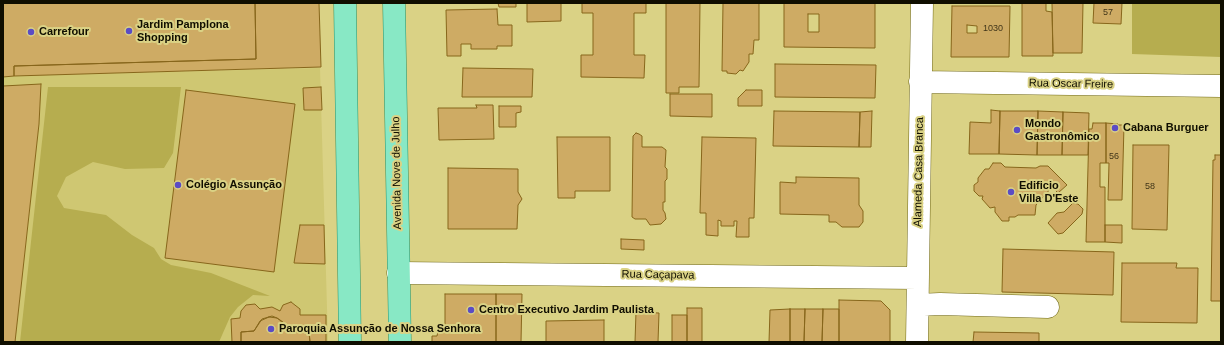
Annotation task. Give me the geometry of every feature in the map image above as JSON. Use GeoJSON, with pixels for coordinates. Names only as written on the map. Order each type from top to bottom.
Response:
{"type":"FeatureCollection","features":[{"type":"Feature","properties":{"kind":"main road"},"geometry":{"type":"LineString","coordinates":[[345,3],[350,342]]}},
{"type":"Feature","properties":{"kind":"main road","name":"Avenida Nove de Julho"},"geometry":{"type":"LineString","coordinates":[[394,3],[400,342]]}},
{"type":"Feature","properties":{"kind":"street","name":"Alameda Casa Branca"},"geometry":{"type":"LineString","coordinates":[[917,342],[922,3]]}},
{"type":"Feature","properties":{"kind":"street","name":"Rua Oscar Freire"},"geometry":{"type":"LineString","coordinates":[[920,82],[1221,86]]}},
{"type":"Feature","properties":{"kind":"street","name":"Rua Caçapava"},"geometry":{"type":"LineString","coordinates":[[398,273],[918,278]]}},
{"type":"Feature","properties":{"kind":"street"},"geometry":{"type":"LineString","coordinates":[[918,305],[940,304],[1048,307]]}},
{"type":"Feature","properties":{"kind":"shaded area"},"geometry":{"type":"Polygon","coordinates":[[[1132,3],[1221,3],[1221,57],[1132,54],[1132,3]]]}},
{"type":"Feature","properties":{"kind":"shaded area","name":"Colégio Assunção"},"geometry":{"type":"Polygon","coordinates":[[[320,68],[328,342],[3,342],[3,76],[320,68]],[[40,83],[16,332],[39,124],[40,83]]]}},
{"type":"Feature","properties":{"kind":"shaded area"},"geometry":{"type":"Polygon","coordinates":[[[48,87],[181,87],[173,153],[164,168],[125,169],[93,162],[66,177],[57,196],[64,208],[106,215],[132,235],[154,248],[161,259],[171,265],[211,273],[270,296],[253,295],[238,307],[230,317],[219,342],[20,342],[48,87]]]}},
{"type":"Feature","properties":{"kind":"building","name":"Jardim Pamplona Shopping"},"geometry":{"type":"Polygon","coordinates":[[[3,3],[255,3],[256,59],[14,66],[14,76],[3,77],[3,3]]]}},
{"type":"Feature","properties":{"kind":"building"},"geometry":{"type":"Polygon","coordinates":[[[255,3],[319,3],[321,67],[14,76],[14,66],[256,59],[255,3]]]}},
{"type":"Feature","properties":{"kind":"building"},"geometry":{"type":"Polygon","coordinates":[[[498,3],[516,3],[516,7],[499,7],[498,3]]]}},
{"type":"Feature","properties":{"kind":"building"},"geometry":{"type":"Polygon","coordinates":[[[527,3],[561,3],[561,21],[527,22],[527,3]]]}},
{"type":"Feature","properties":{"kind":"building"},"geometry":{"type":"Polygon","coordinates":[[[582,3],[646,3],[646,13],[634,13],[634,55],[645,55],[644,78],[581,77],[581,55],[593,55],[593,13],[582,13],[582,3]]]}},
{"type":"Feature","properties":{"kind":"building"},"geometry":{"type":"Polygon","coordinates":[[[666,3],[700,3],[699,87],[679,87],[679,93],[666,93],[666,3]]]}},
{"type":"Feature","properties":{"kind":"building"},"geometry":{"type":"Polygon","coordinates":[[[723,3],[759,3],[759,40],[754,40],[753,54],[749,54],[749,62],[743,71],[740,70],[736,74],[722,71],[723,3]]]}},
{"type":"Feature","properties":{"kind":"building"},"geometry":{"type":"Polygon","coordinates":[[[784,3],[875,3],[875,48],[784,47],[784,3]]]}},
{"type":"Feature","properties":{"kind":"building"},"geometry":{"type":"Polygon","coordinates":[[[1022,3],[1046,3],[1046,11],[1052,12],[1053,56],[1022,56],[1022,3]]]}},
{"type":"Feature","properties":{"kind":"building"},"geometry":{"type":"Polygon","coordinates":[[[1052,3],[1083,3],[1082,53],[1053,53],[1052,3]]]}},
{"type":"Feature","properties":{"kind":"building"},"geometry":{"type":"Polygon","coordinates":[[[1094,3],[1122,3],[1121,24],[1093,23],[1094,3]]]}},
{"type":"Feature","properties":{"kind":"building"},"geometry":{"type":"Polygon","coordinates":[[[952,6],[1010,6],[1009,57],[951,57],[952,6]],[[967,25],[967,33],[977,33],[977,26],[967,25]]]}},
{"type":"Feature","properties":{"kind":"building"},"geometry":{"type":"Polygon","coordinates":[[[497,9],[498,25],[512,25],[512,46],[497,46],[497,49],[471,49],[471,44],[461,44],[461,56],[447,56],[446,10],[497,9]]]}},
{"type":"Feature","properties":{"kind":"building"},"geometry":{"type":"Polygon","coordinates":[[[808,14],[819,14],[819,32],[808,32],[808,14]]]}},
{"type":"Feature","properties":{"kind":"building"},"geometry":{"type":"Polygon","coordinates":[[[775,64],[876,65],[875,98],[775,97],[775,64]]]}},
{"type":"Feature","properties":{"kind":"building"},"geometry":{"type":"Polygon","coordinates":[[[463,68],[533,69],[532,97],[462,97],[463,68]]]}},
{"type":"Feature","properties":{"kind":"building"},"geometry":{"type":"Polygon","coordinates":[[[41,84],[39,124],[15,342],[3,342],[3,86],[41,84]]]}},
{"type":"Feature","properties":{"kind":"building"},"geometry":{"type":"Polygon","coordinates":[[[321,87],[322,110],[304,110],[303,88],[321,87]]]}},
{"type":"Feature","properties":{"kind":"building"},"geometry":{"type":"Polygon","coordinates":[[[186,90],[295,104],[274,272],[165,258],[186,90]]]}},
{"type":"Feature","properties":{"kind":"building"},"geometry":{"type":"Polygon","coordinates":[[[746,90],[762,90],[762,106],[738,106],[738,98],[746,90]]]}},
{"type":"Feature","properties":{"kind":"building"},"geometry":{"type":"Polygon","coordinates":[[[670,94],[712,94],[712,117],[670,116],[670,94]]]}},
{"type":"Feature","properties":{"kind":"building"},"geometry":{"type":"Polygon","coordinates":[[[476,105],[493,105],[494,139],[439,140],[438,108],[477,108],[476,105]]]}},
{"type":"Feature","properties":{"kind":"building"},"geometry":{"type":"Polygon","coordinates":[[[499,106],[521,106],[521,112],[516,113],[516,127],[499,127],[499,106]]]}},
{"type":"Feature","properties":{"kind":"building"},"geometry":{"type":"Polygon","coordinates":[[[991,110],[1000,111],[999,154],[969,154],[970,122],[991,123],[991,110]]]}},
{"type":"Feature","properties":{"kind":"building"},"geometry":{"type":"Polygon","coordinates":[[[774,111],[860,112],[859,147],[773,146],[774,111]]]}},
{"type":"Feature","properties":{"kind":"building"},"geometry":{"type":"Polygon","coordinates":[[[872,111],[871,147],[859,147],[860,112],[872,111]]]}},
{"type":"Feature","properties":{"kind":"building"},"geometry":{"type":"Polygon","coordinates":[[[1000,111],[1038,111],[1037,155],[999,154],[1000,111]]]}},
{"type":"Feature","properties":{"kind":"building"},"geometry":{"type":"Polygon","coordinates":[[[1038,111],[1063,112],[1062,155],[1037,155],[1038,111]]]}},
{"type":"Feature","properties":{"kind":"building"},"geometry":{"type":"Polygon","coordinates":[[[1063,112],[1089,113],[1088,155],[1062,155],[1063,112]]]}},
{"type":"Feature","properties":{"kind":"building"},"geometry":{"type":"Polygon","coordinates":[[[1093,123],[1106,123],[1106,163],[1100,163],[1100,187],[1105,187],[1105,242],[1086,242],[1089,129],[1092,129],[1093,123]]]}},
{"type":"Feature","properties":{"kind":"building"},"geometry":{"type":"Polygon","coordinates":[[[1106,123],[1124,125],[1122,200],[1108,200],[1109,163],[1106,163],[1106,123]]]}},
{"type":"Feature","properties":{"kind":"building"},"geometry":{"type":"Polygon","coordinates":[[[636,133],[642,136],[642,147],[662,147],[666,150],[665,167],[667,169],[667,179],[665,181],[665,202],[663,202],[663,210],[666,219],[661,224],[650,225],[646,219],[635,219],[632,217],[633,136],[636,133]]]}},
{"type":"Feature","properties":{"kind":"building"},"geometry":{"type":"Polygon","coordinates":[[[557,137],[610,137],[610,191],[575,191],[575,198],[558,198],[557,137]]]}},
{"type":"Feature","properties":{"kind":"building"},"geometry":{"type":"Polygon","coordinates":[[[702,137],[756,138],[754,218],[749,218],[749,237],[736,237],[737,221],[734,221],[734,226],[721,226],[721,221],[718,220],[718,236],[706,235],[706,213],[700,213],[702,137]]]}},
{"type":"Feature","properties":{"kind":"building"},"geometry":{"type":"Polygon","coordinates":[[[1133,145],[1169,145],[1167,230],[1132,229],[1133,145]]]}},
{"type":"Feature","properties":{"kind":"building"},"geometry":{"type":"Polygon","coordinates":[[[1215,155],[1221,155],[1221,301],[1211,301],[1213,160],[1215,160],[1215,155]]]}},
{"type":"Feature","properties":{"kind":"building","name":"Edificio Villa D'Este"},"geometry":{"type":"Polygon","coordinates":[[[993,163],[1001,163],[1005,167],[1036,168],[1040,166],[1048,166],[1067,185],[1058,193],[1052,187],[1036,205],[1035,215],[1018,215],[1015,217],[1009,217],[1009,221],[1002,221],[995,212],[995,207],[990,208],[982,199],[983,196],[979,196],[974,191],[974,185],[978,182],[978,178],[985,169],[989,169],[993,163]]]}},
{"type":"Feature","properties":{"kind":"building"},"geometry":{"type":"Polygon","coordinates":[[[448,168],[518,169],[518,192],[522,199],[518,205],[517,229],[448,229],[448,168]]]}},
{"type":"Feature","properties":{"kind":"building"},"geometry":{"type":"Polygon","coordinates":[[[796,177],[859,178],[859,205],[863,211],[863,222],[859,227],[842,227],[836,222],[829,222],[829,215],[780,214],[780,182],[796,183],[796,177]]]}},
{"type":"Feature","properties":{"kind":"building"},"geometry":{"type":"Polygon","coordinates":[[[1073,203],[1078,204],[1083,209],[1082,214],[1063,233],[1058,234],[1048,223],[1057,213],[1064,212],[1073,203]]]}},
{"type":"Feature","properties":{"kind":"building"},"geometry":{"type":"Polygon","coordinates":[[[300,225],[324,225],[325,264],[294,263],[300,225]]]}},
{"type":"Feature","properties":{"kind":"building"},"geometry":{"type":"Polygon","coordinates":[[[1105,225],[1122,225],[1122,243],[1105,242],[1105,225]]]}},
{"type":"Feature","properties":{"kind":"building"},"geometry":{"type":"Polygon","coordinates":[[[621,239],[644,240],[644,250],[621,249],[621,239]]]}},
{"type":"Feature","properties":{"kind":"building"},"geometry":{"type":"Polygon","coordinates":[[[1003,249],[1114,252],[1113,295],[1002,292],[1003,249]]]}},
{"type":"Feature","properties":{"kind":"building"},"geometry":{"type":"Polygon","coordinates":[[[1122,263],[1177,263],[1176,268],[1198,268],[1197,323],[1121,322],[1122,263]]]}},
{"type":"Feature","properties":{"kind":"building","name":"Centro Executivo Jardim Paulista"},"geometry":{"type":"Polygon","coordinates":[[[445,294],[496,294],[496,342],[432,342],[432,336],[437,336],[438,331],[440,331],[440,326],[445,326],[445,294]]]}},
{"type":"Feature","properties":{"kind":"building"},"geometry":{"type":"Polygon","coordinates":[[[496,294],[522,294],[521,342],[496,342],[496,294]]]}},
{"type":"Feature","properties":{"kind":"building"},"geometry":{"type":"Polygon","coordinates":[[[839,300],[881,301],[890,310],[890,342],[839,342],[839,300]]]}},
{"type":"Feature","properties":{"kind":"building"},"geometry":{"type":"Polygon","coordinates":[[[291,302],[300,309],[300,315],[326,315],[326,342],[310,342],[309,332],[286,332],[283,322],[272,316],[262,319],[254,331],[241,332],[241,342],[232,342],[231,319],[240,318],[241,311],[246,305],[255,304],[260,309],[272,307],[280,311],[283,305],[291,302]]]}},
{"type":"Feature","properties":{"kind":"building"},"geometry":{"type":"Polygon","coordinates":[[[687,308],[702,308],[702,342],[687,342],[687,308]]]}},
{"type":"Feature","properties":{"kind":"building"},"geometry":{"type":"Polygon","coordinates":[[[790,309],[790,342],[769,342],[770,310],[790,309]]]}},
{"type":"Feature","properties":{"kind":"building"},"geometry":{"type":"Polygon","coordinates":[[[790,309],[805,309],[804,342],[790,342],[790,309]]]}},
{"type":"Feature","properties":{"kind":"building"},"geometry":{"type":"Polygon","coordinates":[[[805,309],[823,309],[822,342],[804,342],[805,309]]]}},
{"type":"Feature","properties":{"kind":"building"},"geometry":{"type":"Polygon","coordinates":[[[823,309],[839,309],[839,342],[822,342],[823,309]]]}},
{"type":"Feature","properties":{"kind":"building"},"geometry":{"type":"Polygon","coordinates":[[[636,312],[659,313],[658,342],[635,342],[636,312]]]}},
{"type":"Feature","properties":{"kind":"building"},"geometry":{"type":"Polygon","coordinates":[[[672,315],[687,315],[687,342],[672,342],[672,315]]]}},
{"type":"Feature","properties":{"kind":"building","name":"Paroquia Assunção de Nossa Senhora"},"geometry":{"type":"Polygon","coordinates":[[[269,317],[277,318],[281,321],[286,332],[309,332],[310,342],[241,342],[241,332],[254,331],[260,321],[269,317]]]}},
{"type":"Feature","properties":{"kind":"building"},"geometry":{"type":"Polygon","coordinates":[[[604,320],[604,342],[546,342],[546,321],[604,320]]]}},
{"type":"Feature","properties":{"kind":"building"},"geometry":{"type":"Polygon","coordinates":[[[974,332],[1039,333],[1039,342],[973,342],[974,332]]]}},
{"type":"Feature","properties":{"kind":"place","name":"Jardim Pamplona Shopping"},"geometry":{"type":"Point","coordinates":[129,31]}},
{"type":"Feature","properties":{"kind":"place","name":"Carrefour"},"geometry":{"type":"Point","coordinates":[31,32]}},
{"type":"Feature","properties":{"kind":"place","name":"Cabana Burguer"},"geometry":{"type":"Point","coordinates":[1115,128]}},
{"type":"Feature","properties":{"kind":"place","name":"Mondo Gastronômico"},"geometry":{"type":"Point","coordinates":[1017,130]}},
{"type":"Feature","properties":{"kind":"place","name":"Colégio Assunção"},"geometry":{"type":"Point","coordinates":[178,185]}},
{"type":"Feature","properties":{"kind":"place","name":"Edificio Villa D'Este"},"geometry":{"type":"Point","coordinates":[1011,192]}},
{"type":"Feature","properties":{"kind":"place","name":"Centro Executivo Jardim Paulista"},"geometry":{"type":"Point","coordinates":[471,310]}},
{"type":"Feature","properties":{"kind":"place","name":"Paroquia Assunção de Nossa Senhora"},"geometry":{"type":"Point","coordinates":[271,329]}}]}
